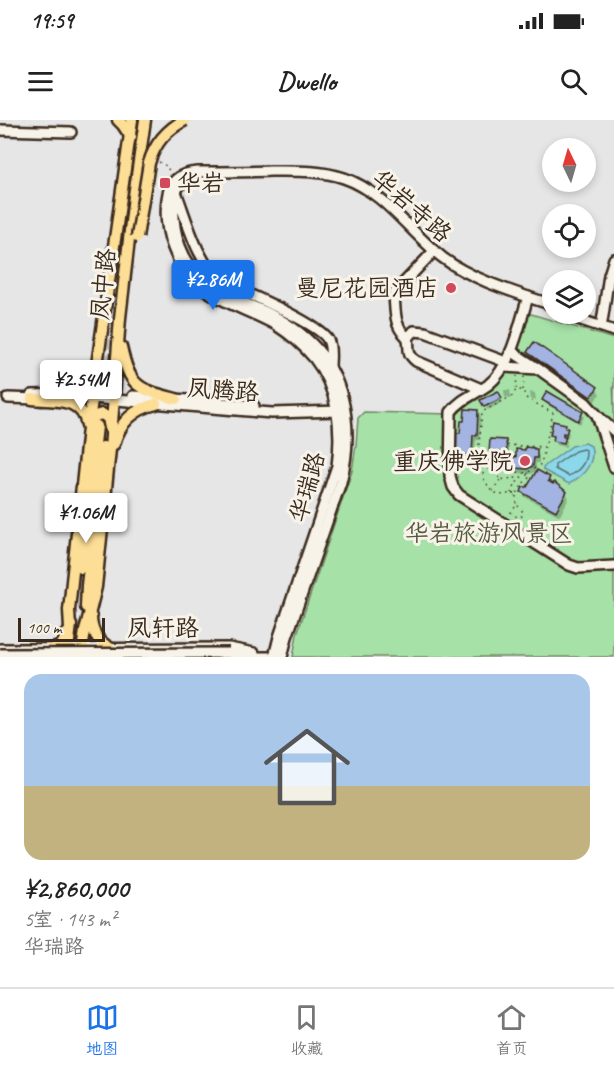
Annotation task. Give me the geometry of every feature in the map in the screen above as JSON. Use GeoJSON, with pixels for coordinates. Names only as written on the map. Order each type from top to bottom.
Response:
{"type":"FeatureCollection","features":[{"type":"Feature","properties":{"kind":"main road"},"geometry":{"type":"LineString","coordinates":[[118,120],[129,134],[136,154],[134,196]]}},
{"type":"Feature","properties":{"kind":"main road","name":"凤中路"},"geometry":{"type":"LineString","coordinates":[[70,629],[69,610],[97,427],[93,400],[132,120]]}},
{"type":"Feature","properties":{"kind":"main road","name":"凤中路"},"geometry":{"type":"LineString","coordinates":[[85,631],[96,587],[120,318],[134,196],[146,120]]}},
{"type":"Feature","properties":{"kind":"main road"},"geometry":{"type":"LineString","coordinates":[[120,318],[137,237],[149,163],[158,141],[166,132],[185,120]]}},
{"type":"Feature","properties":{"kind":"main road"},"geometry":{"type":"LineString","coordinates":[[118,337],[128,371],[140,388],[176,399]]}},
{"type":"Feature","properties":{"kind":"main road"},"geometry":{"type":"LineString","coordinates":[[32,399],[64,401],[73,404],[97,427],[79,585],[67,653]]}},
{"type":"Feature","properties":{"kind":"main road"},"geometry":{"type":"LineString","coordinates":[[109,461],[116,437],[125,422],[134,412],[156,404]]}},
{"type":"Feature","properties":{"kind":"main road"},"geometry":{"type":"LineString","coordinates":[[82,653],[97,427],[95,416],[98,414],[105,415],[110,422],[110,449]]}},
{"type":"Feature","properties":{"kind":"main road"},"geometry":{"type":"LineString","coordinates":[[91,608],[93,632],[100,642],[110,648]]}},
{"type":"Feature","properties":{"kind":"main road"},"geometry":{"type":"LineString","coordinates":[[52,649],[59,648],[65,639],[69,610]]}},
{"type":"Feature","properties":{"kind":"street"},"geometry":{"type":"LineString","coordinates":[[0,130],[71,132]]}},
{"type":"Feature","properties":{"kind":"street","name":"华岩寺路"},"geometry":{"type":"LineString","coordinates":[[173,188],[181,176],[198,172],[302,171],[334,175],[355,182],[372,192],[433,253],[465,272],[542,305]]}},
{"type":"Feature","properties":{"kind":"street"},"geometry":{"type":"LineString","coordinates":[[173,188],[200,255],[212,274],[222,282],[322,332],[329,342],[330,367]]}},
{"type":"Feature","properties":{"kind":"street","name":"华瑞路"},"geometry":{"type":"LineString","coordinates":[[173,188],[178,241],[189,265],[197,275],[217,291],[268,313],[303,335],[330,367],[336,380],[340,408],[339,447],[334,478],[279,637],[276,656]]}},
{"type":"Feature","properties":{"kind":"street","name":"华瑞路"},"geometry":{"type":"LineString","coordinates":[[173,188],[166,203],[168,229],[173,249],[182,268],[191,279],[213,296],[275,325],[297,341],[323,372],[340,408]]}},
{"type":"Feature","properties":{"kind":"street"},"geometry":{"type":"LineString","coordinates":[[433,253],[394,293],[399,329],[408,338],[409,353],[416,361],[482,389]]}},
{"type":"Feature","properties":{"kind":"street"},"geometry":{"type":"LineString","coordinates":[[602,322],[609,275],[614,259]]}},
{"type":"Feature","properties":{"kind":"street"},"geometry":{"type":"LineString","coordinates":[[528,299],[505,364],[490,384],[459,403],[451,412],[450,476],[453,487],[459,495],[569,565],[578,568],[614,566]]}},
{"type":"Feature","properties":{"kind":"street","name":"华岩寺路"},"geometry":{"type":"LineString","coordinates":[[528,299],[542,302]]}},
{"type":"Feature","properties":{"kind":"street"},"geometry":{"type":"LineString","coordinates":[[596,320],[614,326]]}},
{"type":"Feature","properties":{"kind":"street"},"geometry":{"type":"LineString","coordinates":[[593,324],[614,331]]}},
{"type":"Feature","properties":{"kind":"street"},"geometry":{"type":"LineString","coordinates":[[408,338],[414,331],[425,332],[505,364],[540,370]]}},
{"type":"Feature","properties":{"kind":"street"},"geometry":{"type":"LineString","coordinates":[[511,351],[586,403],[614,431]]}},
{"type":"Feature","properties":{"kind":"street"},"geometry":{"type":"LineString","coordinates":[[4,398],[32,394],[93,400],[115,380]]}},
{"type":"Feature","properties":{"kind":"street","name":"凤腾路"},"geometry":{"type":"LineString","coordinates":[[4,398],[176,399],[273,407],[340,408]]}},
{"type":"Feature","properties":{"kind":"street","name":"凤腾路"},"geometry":{"type":"LineString","coordinates":[[114,398],[156,404],[272,413],[340,408]]}},
{"type":"Feature","properties":{"kind":"street"},"geometry":{"type":"LineString","coordinates":[[597,416],[614,467]]}},
{"type":"Feature","properties":{"kind":"street","name":"凤轩路"},"geometry":{"type":"LineString","coordinates":[[0,649],[52,649],[67,653],[82,653],[110,648],[229,648],[254,656]]}},
{"type":"Feature","properties":{"kind":"street","name":"凤轩路"},"geometry":{"type":"LineString","coordinates":[[0,654],[276,656]]}},
{"type":"Feature","properties":{"kind":"street","name":"凤轩路"},"geometry":{"type":"LineString","coordinates":[[216,657],[229,655]]}},
{"type":"Feature","properties":{"kind":"path"},"geometry":{"type":"LineString","coordinates":[[516,495],[492,492],[484,479],[483,455],[478,456],[482,412],[512,396],[516,390],[521,368]]}},
{"type":"Feature","properties":{"kind":"path"},"geometry":{"type":"LineString","coordinates":[[492,492],[500,480],[526,476],[527,472],[541,464],[553,413],[525,398],[521,368]]}},
{"type":"Feature","properties":{"kind":"path"},"geometry":{"type":"LineString","coordinates":[[516,390],[523,390]]}},
{"type":"Feature","properties":{"kind":"path"},"geometry":{"type":"LineString","coordinates":[[541,406],[544,401]]}},
{"type":"Feature","properties":{"kind":"path"},"geometry":{"type":"LineString","coordinates":[[550,411],[553,407]]}},
{"type":"Feature","properties":{"kind":"path"},"geometry":{"type":"LineString","coordinates":[[507,444],[545,447]]}},
{"type":"Feature","properties":{"kind":"path"},"geometry":{"type":"LineString","coordinates":[[482,466],[488,469],[527,472]]}},
{"type":"Feature","properties":{"kind":"path"},"geometry":{"type":"LineString","coordinates":[[498,470],[500,480]]}},
{"type":"Feature","properties":{"kind":"path"},"geometry":{"type":"LineString","coordinates":[[517,505],[516,495],[530,477],[527,472]]}},
{"type":"Feature","properties":{"kind":"path"},"geometry":{"type":"LineString","coordinates":[[510,493],[519,478]]}},
{"type":"Feature","properties":{"kind":"green space","name":"华岩旅游风景区"},"geometry":{"type":"Polygon","coordinates":[[[528,313],[542,317],[542,324],[564,324],[614,339],[614,657],[293,657],[297,634],[352,471],[358,418],[364,412],[452,414],[505,372],[528,313]]]}},
{"type":"Feature","properties":{"kind":"water"},"geometry":{"type":"Polygon","coordinates":[[[585,443],[591,446],[592,458],[587,468],[574,481],[569,484],[543,470],[546,465],[572,446],[585,443]]]}},
{"type":"Feature","properties":{"kind":"building"},"geometry":{"type":"Polygon","coordinates":[[[534,342],[598,387],[591,397],[527,352],[534,342]]]}},
{"type":"Feature","properties":{"kind":"building"},"geometry":{"type":"Polygon","coordinates":[[[498,391],[502,398],[484,407],[480,400],[498,391]]]}},
{"type":"Feature","properties":{"kind":"building"},"geometry":{"type":"Polygon","coordinates":[[[547,391],[583,412],[578,421],[542,400],[547,391]]]}},
{"type":"Feature","properties":{"kind":"building"},"geometry":{"type":"Polygon","coordinates":[[[465,409],[478,410],[477,435],[473,435],[472,455],[454,454],[456,433],[460,433],[465,409]]]}},
{"type":"Feature","properties":{"kind":"building"},"geometry":{"type":"Polygon","coordinates":[[[553,421],[566,424],[565,428],[568,428],[566,434],[563,433],[563,436],[566,436],[564,443],[553,441],[554,436],[550,435],[553,421]]]}},
{"type":"Feature","properties":{"kind":"building"},"geometry":{"type":"Polygon","coordinates":[[[490,439],[506,440],[507,453],[500,452],[500,456],[516,457],[516,449],[525,450],[525,447],[537,449],[537,458],[534,458],[533,466],[527,469],[488,466],[490,439]]]}},
{"type":"Feature","properties":{"kind":"building"},"geometry":{"type":"Polygon","coordinates":[[[467,456],[481,457],[480,467],[466,466],[467,456]]]}},
{"type":"Feature","properties":{"kind":"building"},"geometry":{"type":"Polygon","coordinates":[[[537,470],[550,477],[548,481],[553,484],[554,482],[567,492],[556,511],[521,492],[523,487],[527,487],[537,470]]]}},
{"type":"Feature","properties":{"kind":"tunnel"},"geometry":{"type":"LineString","coordinates":[[98,423],[108,323]]}},
{"type":"Feature","properties":{"kind":"tunnel"},"geometry":{"type":"LineString","coordinates":[[106,424],[110,380]]}},
{"type":"Feature","properties":{"kind":"place","name":"华岩"},"geometry":{"type":"Point","coordinates":[165,183]}},
{"type":"Feature","properties":{"kind":"place","name":"曼尼花园酒店"},"geometry":{"type":"Point","coordinates":[451,288]}},
{"type":"Feature","properties":{"kind":"place","name":"重庆佛学院"},"geometry":{"type":"Point","coordinates":[525,461]}}]}
